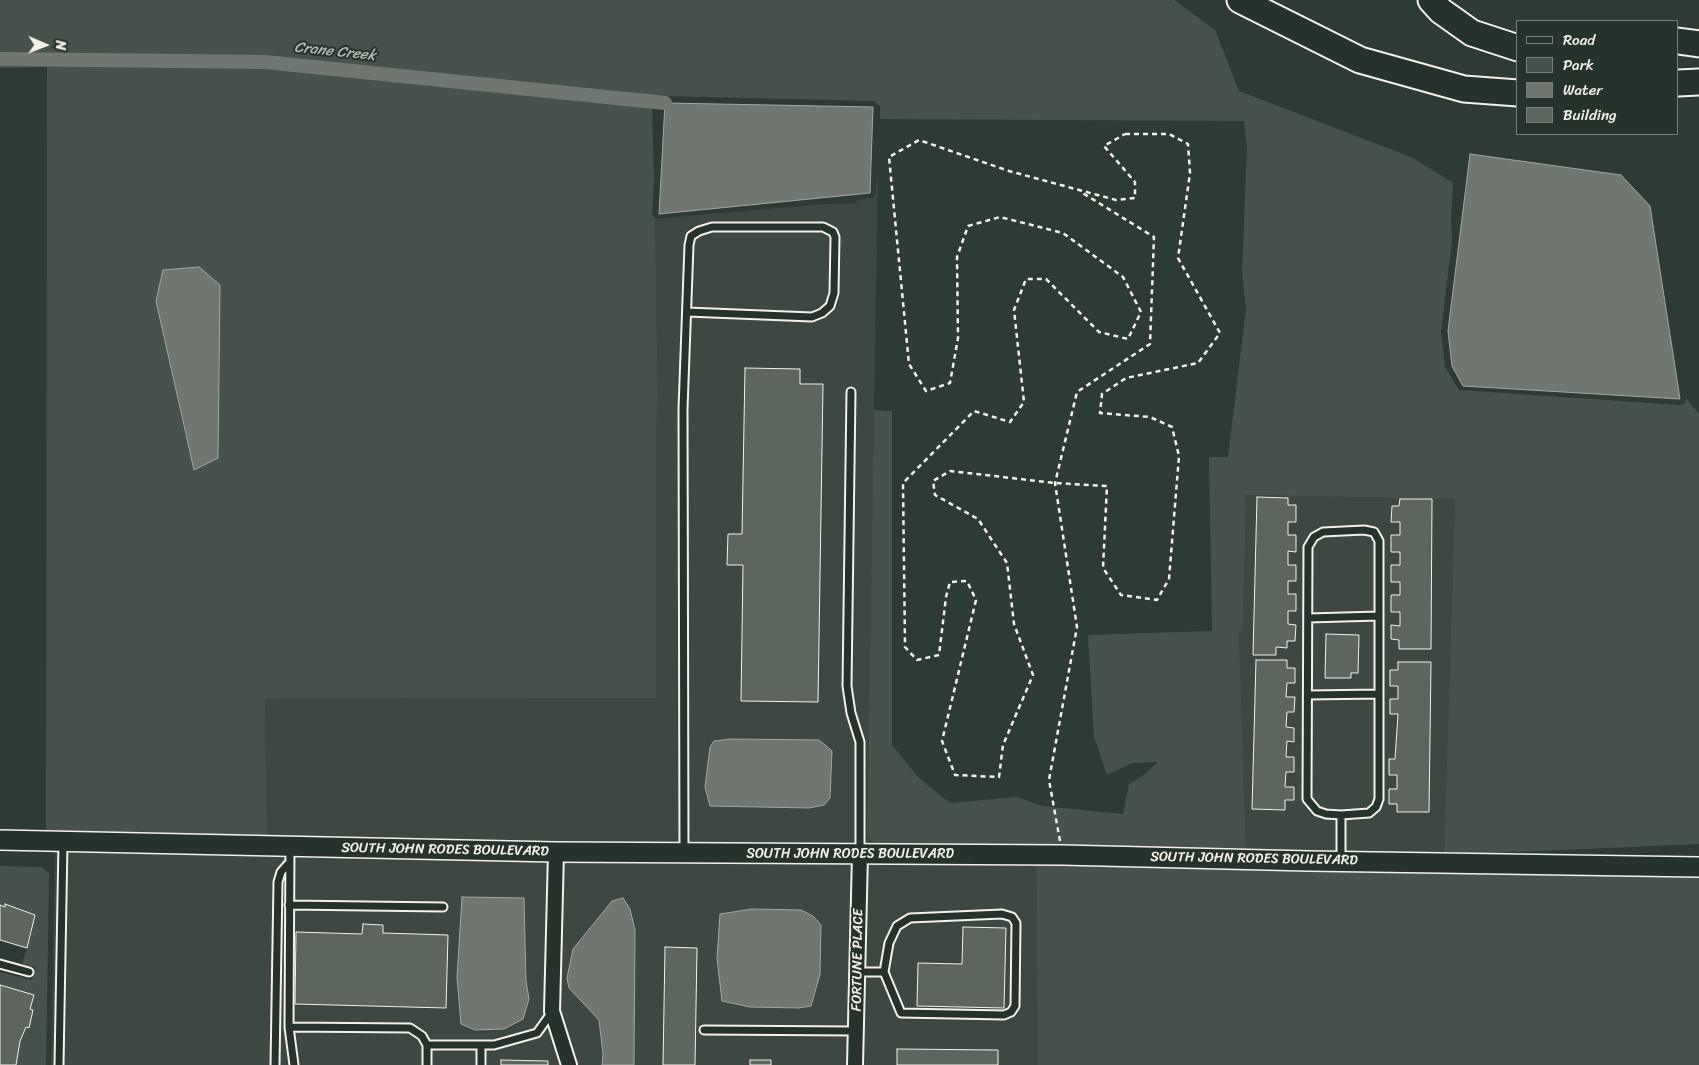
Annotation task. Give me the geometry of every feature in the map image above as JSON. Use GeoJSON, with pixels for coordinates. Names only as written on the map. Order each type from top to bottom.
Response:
{"type":"FeatureCollection","features":[{"type":"Feature","properties":{"kind":"highway"},"geometry":{"type":"LineString","coordinates":[[1240,0],[1360,60],[1464,89],[1516,93]]}},
{"type":"Feature","properties":{"kind":"highway"},"geometry":{"type":"LineString","coordinates":[[1431,0],[1441,11],[1472,33],[1516,47]]}},
{"type":"Feature","properties":{"kind":"highway"},"geometry":{"type":"LineString","coordinates":[[1679,41],[1699,44]]}},
{"type":"Feature","properties":{"kind":"highway"},"geometry":{"type":"LineString","coordinates":[[1679,83],[1699,82]]}},
{"type":"Feature","properties":{"kind":"main road","name":"SOUTH JOHN RODES BOULEVARD"},"geometry":{"type":"LineString","coordinates":[[0,840],[63,841],[290,855],[556,852],[1062,855],[1699,867]]}},
{"type":"Feature","properties":{"kind":"street"},"geometry":{"type":"LineString","coordinates":[[556,852],[552,1011],[569,1065]]}},
{"type":"Feature","properties":{"kind":"street","name":"FORTUNE PLACE"},"geometry":{"type":"LineString","coordinates":[[855,1065],[860,854]]}},
{"type":"Feature","properties":{"kind":"lane"},"geometry":{"type":"LineString","coordinates":[[684,853],[683,409],[689,244],[691,236],[712,227],[823,227],[833,232],[835,237],[834,293],[830,306],[822,313],[812,317],[687,312]]}},
{"type":"Feature","properties":{"kind":"lane"},"geometry":{"type":"LineString","coordinates":[[851,392],[847,686],[851,713],[860,742],[860,854]]}},
{"type":"Feature","properties":{"kind":"lane"},"geometry":{"type":"LineString","coordinates":[[1364,530],[1374,532],[1379,541],[1379,616],[1379,799],[1376,807],[1369,813],[1326,814],[1317,811],[1308,799],[1308,547],[1314,537],[1323,532],[1364,530]]}},
{"type":"Feature","properties":{"kind":"lane"},"geometry":{"type":"LineString","coordinates":[[1308,618],[1379,616]]}},
{"type":"Feature","properties":{"kind":"lane"},"geometry":{"type":"LineString","coordinates":[[1308,695],[1379,694]]}},
{"type":"Feature","properties":{"kind":"lane"},"geometry":{"type":"LineString","coordinates":[[1341,815],[1341,861]]}},
{"type":"Feature","properties":{"kind":"lane"},"geometry":{"type":"LineString","coordinates":[[59,1065],[63,841]]}},
{"type":"Feature","properties":{"kind":"lane"},"geometry":{"type":"LineString","coordinates":[[290,855],[289,1027],[294,1065]]}},
{"type":"Feature","properties":{"kind":"lane"},"geometry":{"type":"LineString","coordinates":[[275,1065],[278,882],[290,855]]}},
{"type":"Feature","properties":{"kind":"lane"},"geometry":{"type":"LineString","coordinates":[[289,905],[443,906]]}},
{"type":"Feature","properties":{"kind":"lane"},"geometry":{"type":"LineString","coordinates":[[1002,914],[1012,917],[1016,923],[1015,1006],[1012,1012],[1004,1015],[901,1013],[884,972],[889,943],[897,926],[910,918],[1002,914]]}},
{"type":"Feature","properties":{"kind":"lane"},"geometry":{"type":"LineString","coordinates":[[0,964],[30,972]]}},
{"type":"Feature","properties":{"kind":"lane"},"geometry":{"type":"LineString","coordinates":[[857,972],[884,972]]}},
{"type":"Feature","properties":{"kind":"lane"},"geometry":{"type":"LineString","coordinates":[[427,1045],[494,1045],[537,1033],[552,1011]]}},
{"type":"Feature","properties":{"kind":"lane"},"geometry":{"type":"LineString","coordinates":[[289,1027],[410,1028],[422,1036],[427,1045],[427,1065]]}},
{"type":"Feature","properties":{"kind":"lane"},"geometry":{"type":"LineString","coordinates":[[704,1030],[856,1031]]}},
{"type":"Feature","properties":{"kind":"lane"},"geometry":{"type":"LineString","coordinates":[[481,1045],[481,1065]]}},
{"type":"Feature","properties":{"kind":"path"},"geometry":{"type":"LineString","coordinates":[[1124,134],[1168,134],[1188,144],[1190,173],[1178,258],[1220,333],[1198,363],[1126,378],[1102,394],[1100,413],[1150,417],[1172,427],[1178,456],[1169,579],[1156,600],[1121,595],[1103,568],[1107,486],[1055,483],[950,471],[933,481],[935,495],[978,520],[1008,563],[1014,624],[1032,675],[1003,745],[998,777],[956,775],[942,741],[976,600],[967,581],[950,582],[946,597],[938,655],[917,660],[905,646],[903,482],[974,411],[1010,422],[1024,402],[1014,310],[1026,279],[1046,279],[1099,332],[1128,339],[1141,312],[1123,277],[1063,233],[1000,217],[968,226],[957,257],[958,338],[950,383],[926,391],[909,364],[889,156],[919,140],[1009,172],[1116,200],[1135,198],[1135,182],[1104,146],[1124,134]]}},
{"type":"Feature","properties":{"kind":"path"},"geometry":{"type":"LineString","coordinates":[[1062,855],[1049,780],[1077,627],[1055,483],[1077,392],[1150,344],[1154,237],[1077,190]]}},
{"type":"Feature","properties":{"kind":"shaded area"},"geometry":{"type":"Polygon","coordinates":[[[878,173],[867,837],[880,847],[267,839],[265,699],[656,698],[656,431],[658,399],[655,219],[823,204],[857,203],[857,200],[875,197],[878,173]],[[731,739],[714,741],[750,807],[809,808],[819,740],[731,739]]]}},
{"type":"Feature","properties":{"kind":"shaded area"},"geometry":{"type":"Polygon","coordinates":[[[1246,495],[1455,499],[1444,855],[1246,853],[1239,630],[1243,630],[1246,495]]]}},
{"type":"Feature","properties":{"kind":"shaded area"},"geometry":{"type":"Polygon","coordinates":[[[55,848],[1036,863],[1038,1065],[634,1065],[635,930],[604,909],[574,949],[569,964],[569,988],[599,1020],[603,1054],[602,1065],[51,1065],[55,848]],[[752,909],[726,912],[722,1001],[750,1007],[799,1008],[820,974],[821,925],[813,916],[801,910],[752,909]],[[457,977],[529,999],[526,981],[457,977]]]}},
{"type":"Feature","properties":{"kind":"green space"},"geometry":{"type":"Polygon","coordinates":[[[0,0],[1174,0],[1215,30],[1239,91],[1413,158],[1453,183],[1452,240],[1441,332],[1445,367],[1459,390],[1679,405],[1685,403],[1686,398],[1699,414],[1699,844],[1444,855],[1455,499],[1246,495],[1243,630],[1239,631],[1246,853],[880,847],[867,837],[874,410],[892,411],[892,745],[919,778],[950,803],[1017,797],[1042,806],[1123,814],[1129,784],[1144,775],[1158,762],[1132,763],[1107,775],[1094,737],[1088,635],[1212,631],[1209,457],[1228,457],[1246,309],[1242,273],[1247,147],[1244,121],[880,119],[880,106],[874,101],[665,96],[660,99],[658,106],[652,106],[654,180],[652,214],[655,219],[658,399],[656,431],[656,698],[265,699],[267,839],[46,834],[47,67],[0,68],[0,0]],[[156,301],[194,469],[218,458],[156,301]]]}},
{"type":"Feature","properties":{"kind":"green space"},"geometry":{"type":"Polygon","coordinates":[[[1036,863],[1699,874],[1699,1065],[1038,1065],[1036,863]]]}},
{"type":"Feature","properties":{"kind":"green space"},"geometry":{"type":"Polygon","coordinates":[[[0,866],[42,867],[49,873],[46,1065],[16,1065],[20,1041],[26,1027],[29,1028],[33,1011],[0,985],[0,972],[32,980],[36,967],[22,964],[32,932],[21,909],[6,904],[5,907],[0,905],[0,866]]]}},
{"type":"Feature","properties":{"kind":"water"},"geometry":{"type":"Polygon","coordinates":[[[665,103],[873,107],[870,193],[659,214],[665,103]]]}},
{"type":"Feature","properties":{"kind":"water"},"geometry":{"type":"Polygon","coordinates":[[[1470,154],[1621,175],[1650,206],[1680,399],[1463,386],[1452,366],[1448,331],[1470,154]]]}},
{"type":"Feature","properties":{"kind":"water"},"geometry":{"type":"Polygon","coordinates":[[[199,267],[220,285],[218,458],[194,470],[156,301],[163,270],[199,267]]]}},
{"type":"Feature","properties":{"kind":"water"},"geometry":{"type":"Polygon","coordinates":[[[731,739],[819,740],[832,751],[830,798],[824,805],[809,808],[710,806],[705,787],[710,747],[714,741],[731,739]]]}},
{"type":"Feature","properties":{"kind":"water"},"geometry":{"type":"Polygon","coordinates":[[[462,897],[524,898],[526,981],[529,999],[523,1019],[504,1029],[475,1030],[461,1024],[457,977],[462,897]]]}},
{"type":"Feature","properties":{"kind":"water"},"geometry":{"type":"Polygon","coordinates":[[[623,898],[630,909],[635,930],[634,1065],[602,1065],[603,1054],[599,1020],[569,988],[567,978],[573,949],[612,901],[623,898]]]}},
{"type":"Feature","properties":{"kind":"water"},"geometry":{"type":"Polygon","coordinates":[[[752,909],[801,910],[813,916],[821,925],[820,974],[811,1006],[799,1008],[750,1007],[722,1001],[717,958],[720,914],[752,909]]]}},
{"type":"Feature","properties":{"kind":"building"},"geometry":{"type":"Polygon","coordinates":[[[745,368],[800,369],[800,384],[823,384],[818,702],[741,701],[743,565],[727,565],[728,534],[742,534],[745,368]]]}},
{"type":"Feature","properties":{"kind":"building"},"geometry":{"type":"Polygon","coordinates":[[[1257,497],[1288,498],[1288,505],[1296,505],[1296,522],[1288,522],[1288,535],[1296,535],[1296,552],[1288,551],[1288,565],[1296,565],[1296,581],[1288,581],[1288,594],[1296,594],[1296,611],[1288,611],[1288,624],[1296,625],[1295,641],[1287,641],[1287,648],[1276,647],[1276,655],[1253,655],[1257,497]]]}},
{"type":"Feature","properties":{"kind":"building"},"geometry":{"type":"Polygon","coordinates":[[[1400,499],[1432,499],[1431,649],[1399,649],[1399,640],[1391,639],[1391,625],[1400,626],[1400,612],[1391,612],[1391,595],[1400,595],[1400,582],[1391,582],[1391,565],[1400,565],[1400,552],[1391,552],[1391,535],[1400,535],[1400,522],[1391,522],[1392,506],[1399,506],[1400,499]]]}},
{"type":"Feature","properties":{"kind":"building"},"geometry":{"type":"Polygon","coordinates":[[[1326,634],[1359,635],[1358,673],[1351,673],[1351,678],[1325,678],[1326,634]]]}},
{"type":"Feature","properties":{"kind":"building"},"geometry":{"type":"Polygon","coordinates":[[[1256,660],[1287,660],[1287,668],[1295,668],[1295,683],[1287,683],[1286,697],[1295,697],[1294,712],[1287,712],[1286,727],[1294,728],[1294,742],[1287,741],[1286,757],[1294,757],[1294,772],[1286,772],[1285,787],[1294,787],[1294,800],[1285,800],[1285,810],[1252,809],[1256,660]]]}},
{"type":"Feature","properties":{"kind":"building"},"geometry":{"type":"Polygon","coordinates":[[[1398,662],[1431,662],[1429,812],[1397,812],[1397,804],[1389,804],[1389,789],[1397,789],[1397,775],[1389,775],[1389,759],[1395,759],[1398,714],[1390,714],[1390,699],[1398,699],[1398,686],[1390,686],[1390,670],[1398,670],[1398,662]]]}},
{"type":"Feature","properties":{"kind":"building"},"geometry":{"type":"Polygon","coordinates":[[[5,904],[35,915],[27,948],[0,940],[0,905],[5,907],[5,904]]]}},
{"type":"Feature","properties":{"kind":"building"},"geometry":{"type":"Polygon","coordinates":[[[363,924],[383,925],[383,933],[448,935],[446,1008],[295,1004],[296,932],[362,934],[363,924]]]}},
{"type":"Feature","properties":{"kind":"building"},"geometry":{"type":"Polygon","coordinates":[[[963,927],[1006,928],[1004,1008],[917,1006],[918,963],[962,964],[963,927]]]}},
{"type":"Feature","properties":{"kind":"building"},"geometry":{"type":"Polygon","coordinates":[[[665,947],[697,948],[695,1065],[663,1065],[665,947]]]}},
{"type":"Feature","properties":{"kind":"building"},"geometry":{"type":"Polygon","coordinates":[[[0,985],[34,995],[30,1009],[33,1010],[29,1028],[26,1027],[20,1041],[16,1065],[0,1065],[0,985]]]}},
{"type":"Feature","properties":{"kind":"building"},"geometry":{"type":"Polygon","coordinates":[[[897,1049],[998,1050],[998,1065],[897,1065],[897,1049]]]}},
{"type":"Feature","properties":{"kind":"building"},"geometry":{"type":"Polygon","coordinates":[[[501,1060],[548,1061],[548,1065],[501,1065],[501,1060]]]}},
{"type":"Feature","properties":{"kind":"building"},"geometry":{"type":"Polygon","coordinates":[[[750,1060],[771,1060],[771,1065],[750,1065],[750,1060]]]}},
{"type":"Feature","properties":{"kind":"waterway","name":"Crane Creek"},"geometry":{"type":"LineString","coordinates":[[0,59],[265,62],[665,103]]}}]}
